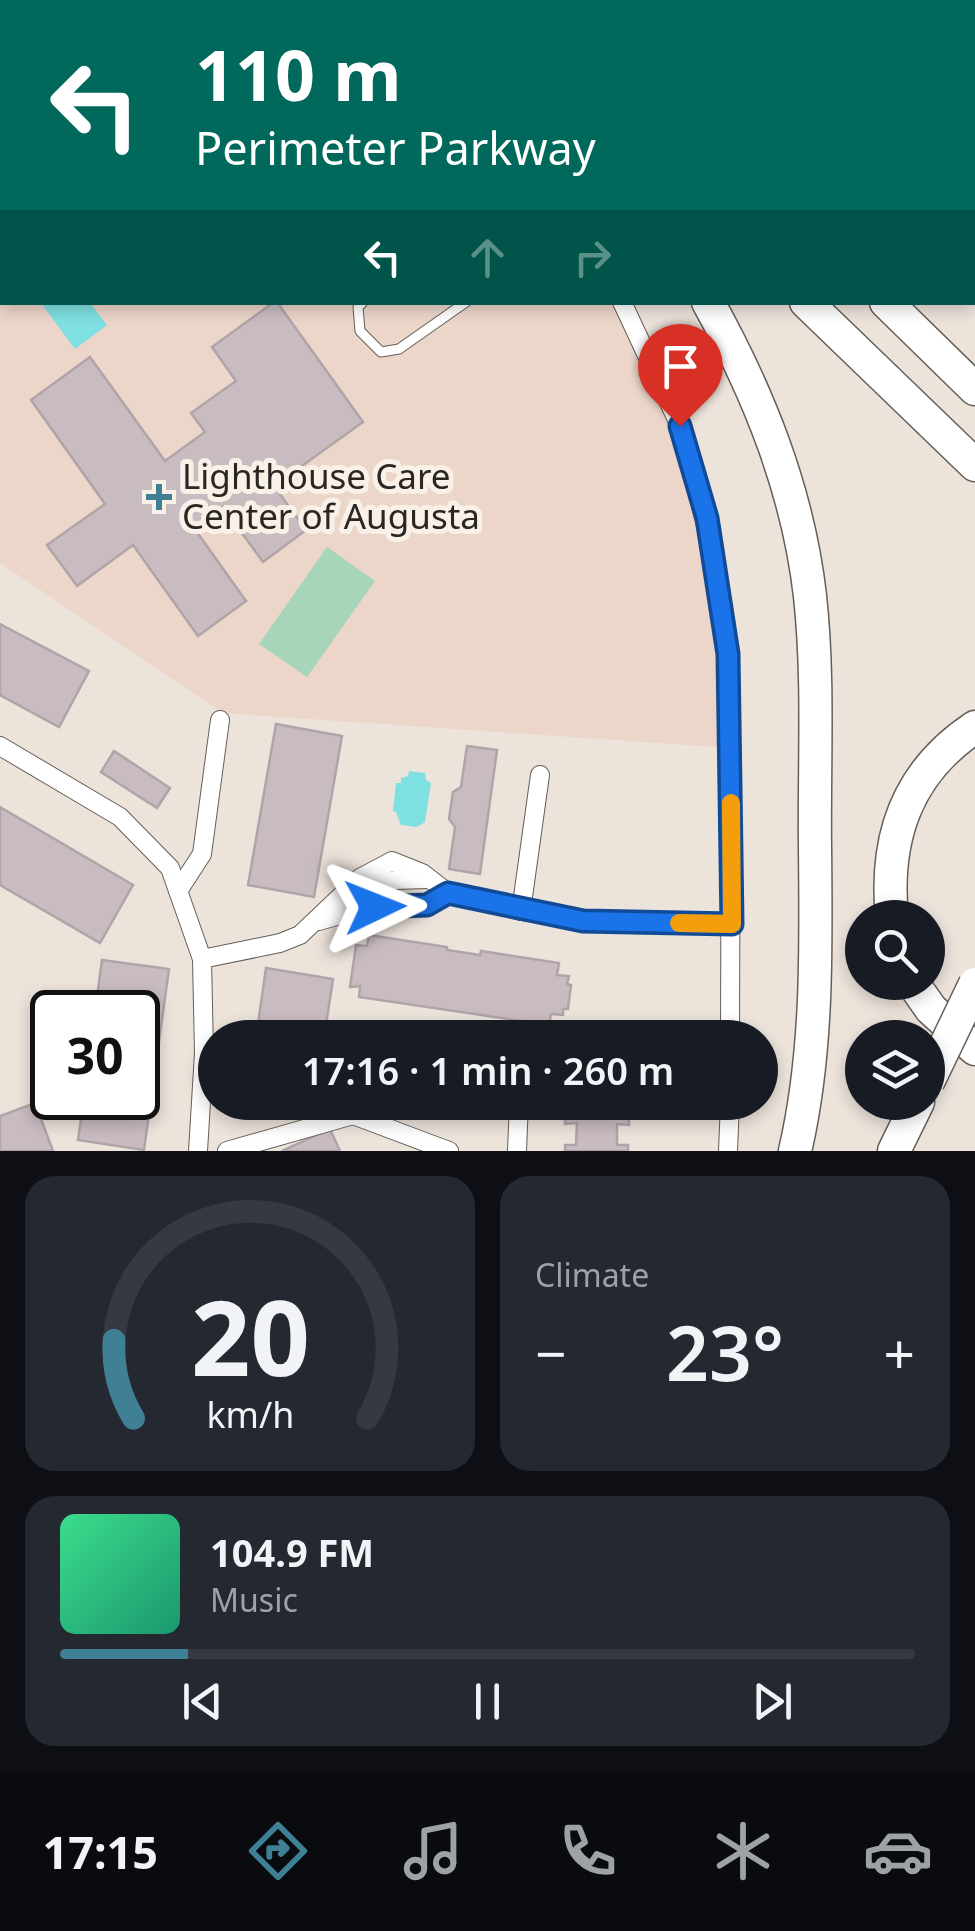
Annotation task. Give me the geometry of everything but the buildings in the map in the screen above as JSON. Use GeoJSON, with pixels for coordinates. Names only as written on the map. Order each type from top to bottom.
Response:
{"type":"FeatureCollection","features":[{"type":"Feature","properties":{"kind":"highway"},"geometry":{"type":"LineString","coordinates":[[710,305],[752,386],[774,442],[792,497],[810,594],[814,644],[816,924],[811,1033],[796,1151]]}},
{"type":"Feature","properties":{"kind":"highway"},"geometry":{"type":"LineString","coordinates":[[809,305],[975,465]]}},
{"type":"Feature","properties":{"kind":"highway"},"geometry":{"type":"LineString","coordinates":[[889,305],[975,388]]}},
{"type":"Feature","properties":{"kind":"highway"},"geometry":{"type":"LineString","coordinates":[[892,900],[892,846],[900,815],[937,760],[975,728]]}},
{"type":"Feature","properties":{"kind":"highway"},"geometry":{"type":"LineString","coordinates":[[945,1046],[975,984]]}},
{"type":"Feature","properties":{"kind":"highway"},"geometry":{"type":"LineString","coordinates":[[925,1000],[975,1049]]}},
{"type":"Feature","properties":{"kind":"highway"},"geometry":{"type":"LineString","coordinates":[[894,1151],[909,1120]]}},
{"type":"Feature","properties":{"kind":"street"},"geometry":{"type":"LineString","coordinates":[[623,305],[680,426],[716,560],[730,704],[730,1020]]}},
{"type":"Feature","properties":{"kind":"street"},"geometry":{"type":"LineString","coordinates":[[178,890],[202,854],[220,720]]}},
{"type":"Feature","properties":{"kind":"street"},"geometry":{"type":"LineString","coordinates":[[0,746],[120,817],[170,868],[202,958],[204,1053],[198,1151]]}},
{"type":"Feature","properties":{"kind":"street"},"geometry":{"type":"LineString","coordinates":[[520,910],[540,775]]}},
{"type":"Feature","properties":{"kind":"street"},"geometry":{"type":"LineString","coordinates":[[202,958],[280,943],[300,935],[346,893],[392,861],[406,864],[448,893],[520,910],[583,921],[732,924]]}},
{"type":"Feature","properties":{"kind":"street"},"geometry":{"type":"LineString","coordinates":[[372,878],[375,907]]}},
{"type":"Feature","properties":{"kind":"street"},"geometry":{"type":"LineString","coordinates":[[318,922],[375,907],[427,905],[448,893]]}},
{"type":"Feature","properties":{"kind":"street"},"geometry":{"type":"LineString","coordinates":[[227,1151],[321,1120]]}},
{"type":"Feature","properties":{"kind":"street"},"geometry":{"type":"LineString","coordinates":[[380,1120],[449,1151]]}},
{"type":"Feature","properties":{"kind":"street"},"geometry":{"type":"LineString","coordinates":[[517,1151],[518,1120]]}},
{"type":"Feature","properties":{"kind":"street"},"geometry":{"type":"LineString","coordinates":[[728,1151],[729,1120]]}},
{"type":"Feature","properties":{"kind":"lane"},"geometry":{"type":"LineString","coordinates":[[361,305],[360,331],[380,352],[399,349],[462,305]]}},
{"type":"Feature","properties":{"kind":"shaded area"},"geometry":{"type":"Polygon","coordinates":[[[0,305],[621,305],[696,475],[731,748],[223,713],[0,563],[0,305]]]}},
{"type":"Feature","properties":{"kind":"green space"},"geometry":{"type":"Polygon","coordinates":[[[327,547],[375,581],[307,677],[259,644],[327,547]]]}},
{"type":"Feature","properties":{"kind":"water"},"geometry":{"type":"Polygon","coordinates":[[[42,305],[92,305],[107,325],[75,349],[42,305]]]}},
{"type":"Feature","properties":{"kind":"water"},"geometry":{"type":"Polygon","coordinates":[[[409,771],[425,773],[431,783],[425,822],[417,827],[401,825],[393,811],[396,783],[401,783],[409,771]]]}},
{"type":"Feature","properties":{"kind":"slow traffic"},"geometry":{"type":"LineString","coordinates":[[679,923],[732,924],[731,803]]}},
{"type":"Feature","properties":{"kind":"place","name":"Lighthouse Care Center of Augusta"},"geometry":{"type":"Point","coordinates":[159,497]}},
{"type":"Feature","properties":{"kind":"route"},"geometry":{"type":"LineString","coordinates":[[375,907],[427,905],[448,893],[583,921],[732,924],[728,654],[716,560],[680,426]]}}]}
